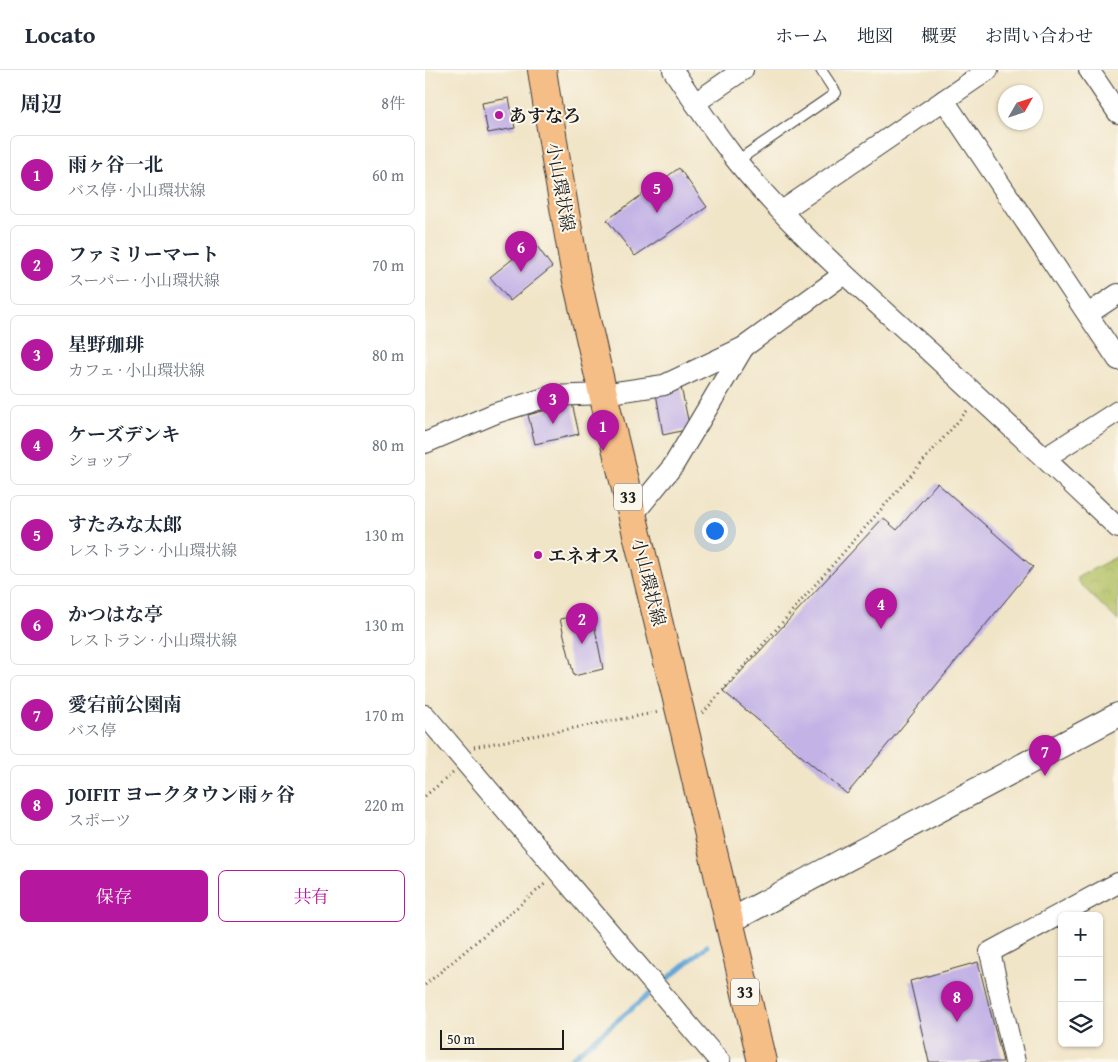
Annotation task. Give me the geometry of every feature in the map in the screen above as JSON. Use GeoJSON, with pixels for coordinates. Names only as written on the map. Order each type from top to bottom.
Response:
{"type":"FeatureCollection","features":[{"type":"Feature","properties":{"kind":"main road","name":"小山環状線"},"geometry":{"type":"LineString","coordinates":[[542,70],[575,266],[603,394],[730,921],[762,1062]]}},
{"type":"Feature","properties":{"kind":"street"},"geometry":{"type":"LineString","coordinates":[[673,70],[737,161],[781,211],[844,274],[1045,458],[1118,528]]}},
{"type":"Feature","properties":{"kind":"street"},"geometry":{"type":"LineString","coordinates":[[695,103],[743,70]]}},
{"type":"Feature","properties":{"kind":"street"},"geometry":{"type":"LineString","coordinates":[[781,211],[988,70]]}},
{"type":"Feature","properties":{"kind":"street"},"geometry":{"type":"LineString","coordinates":[[1089,70],[1118,113]]}},
{"type":"Feature","properties":{"kind":"street"},"geometry":{"type":"LineString","coordinates":[[944,100],[1118,360]]}},
{"type":"Feature","properties":{"kind":"street"},"geometry":{"type":"LineString","coordinates":[[425,443],[496,413],[551,396],[603,394],[664,385],[744,348],[844,274]]}},
{"type":"Feature","properties":{"kind":"street"},"geometry":{"type":"LineString","coordinates":[[1088,314],[1118,294]]}},
{"type":"Feature","properties":{"kind":"street"},"geometry":{"type":"LineString","coordinates":[[633,516],[673,466],[744,348]]}},
{"type":"Feature","properties":{"kind":"street"},"geometry":{"type":"LineString","coordinates":[[1045,458],[1118,411]]}},
{"type":"Feature","properties":{"kind":"street"},"geometry":{"type":"LineString","coordinates":[[425,715],[720,1062]]}},
{"type":"Feature","properties":{"kind":"street"},"geometry":{"type":"LineString","coordinates":[[730,921],[1118,715]]}},
{"type":"Feature","properties":{"kind":"street"},"geometry":{"type":"LineString","coordinates":[[1015,1062],[990,952],[1118,882]]}},
{"type":"Feature","properties":{"kind":"lane"},"geometry":{"type":"LineString","coordinates":[[737,161],[836,93],[821,70]]}},
{"type":"Feature","properties":{"kind":"path"},"geometry":{"type":"LineString","coordinates":[[425,796],[460,757],[682,720],[723,691],[979,398]]}},
{"type":"Feature","properties":{"kind":"path"},"geometry":{"type":"LineString","coordinates":[[425,985],[558,873]]}},
{"type":"Feature","properties":{"kind":"green space"},"geometry":{"type":"Polygon","coordinates":[[[1118,556],[1118,621],[1078,582],[1078,577],[1118,556]]]}},
{"type":"Feature","properties":{"kind":"building","name":"あすなろ"},"geometry":{"type":"Polygon","coordinates":[[[509,98],[515,128],[488,133],[482,103],[509,98]]]}},
{"type":"Feature","properties":{"kind":"building"},"geometry":{"type":"Polygon","coordinates":[[[679,168],[707,207],[635,256],[607,220],[679,168]]]}},
{"type":"Feature","properties":{"kind":"building"},"geometry":{"type":"Polygon","coordinates":[[[534,242],[552,267],[510,301],[490,277],[534,242]]]}},
{"type":"Feature","properties":{"kind":"building"},"geometry":{"type":"Polygon","coordinates":[[[681,387],[690,429],[663,435],[656,393],[681,387]]]}},
{"type":"Feature","properties":{"kind":"building"},"geometry":{"type":"Polygon","coordinates":[[[572,403],[579,434],[535,444],[528,415],[572,403]]]}},
{"type":"Feature","properties":{"kind":"building"},"geometry":{"type":"Polygon","coordinates":[[[937,483],[1033,567],[847,794],[723,691],[883,518],[897,530],[937,483]]]}},
{"type":"Feature","properties":{"kind":"building"},"geometry":{"type":"Polygon","coordinates":[[[592,613],[603,669],[574,676],[560,619],[592,613]]]}},
{"type":"Feature","properties":{"kind":"building"},"geometry":{"type":"Polygon","coordinates":[[[978,962],[1003,1062],[929,1062],[910,981],[978,962]]]}},
{"type":"Feature","properties":{"kind":"waterway"},"geometry":{"type":"LineString","coordinates":[[660,985],[707,946]]}},
{"type":"Feature","properties":{"kind":"waterway"},"geometry":{"type":"LineString","coordinates":[[567,1062],[653,991]]}},
{"type":"Feature","properties":{"kind":"place","name":"あすなろ"},"geometry":{"type":"Point","coordinates":[499,115]}},
{"type":"Feature","properties":{"kind":"place","name":"すたみな太郎"},"geometry":{"type":"Point","coordinates":[657,213]}},
{"type":"Feature","properties":{"kind":"place","name":"かつはな亭"},"geometry":{"type":"Point","coordinates":[521,272]}},
{"type":"Feature","properties":{"kind":"place","name":"星野珈琲"},"geometry":{"type":"Point","coordinates":[553,424]}},
{"type":"Feature","properties":{"kind":"place","name":"雨ヶ谷一北"},"geometry":{"type":"Point","coordinates":[603,451]}},
{"type":"Feature","properties":{"kind":"place","name":"エネオス"},"geometry":{"type":"Point","coordinates":[538,555]}},
{"type":"Feature","properties":{"kind":"place","name":"ケーズデンキ"},"geometry":{"type":"Point","coordinates":[881,629]}},
{"type":"Feature","properties":{"kind":"place","name":"ファミリーマート"},"geometry":{"type":"Point","coordinates":[582,644]}},
{"type":"Feature","properties":{"kind":"place","name":"愛宕前公園南"},"geometry":{"type":"Point","coordinates":[1045,776]}},
{"type":"Feature","properties":{"kind":"place","name":"JOIFIT ヨークタウン雨ヶ谷"},"geometry":{"type":"Point","coordinates":[957,1022]}}]}
